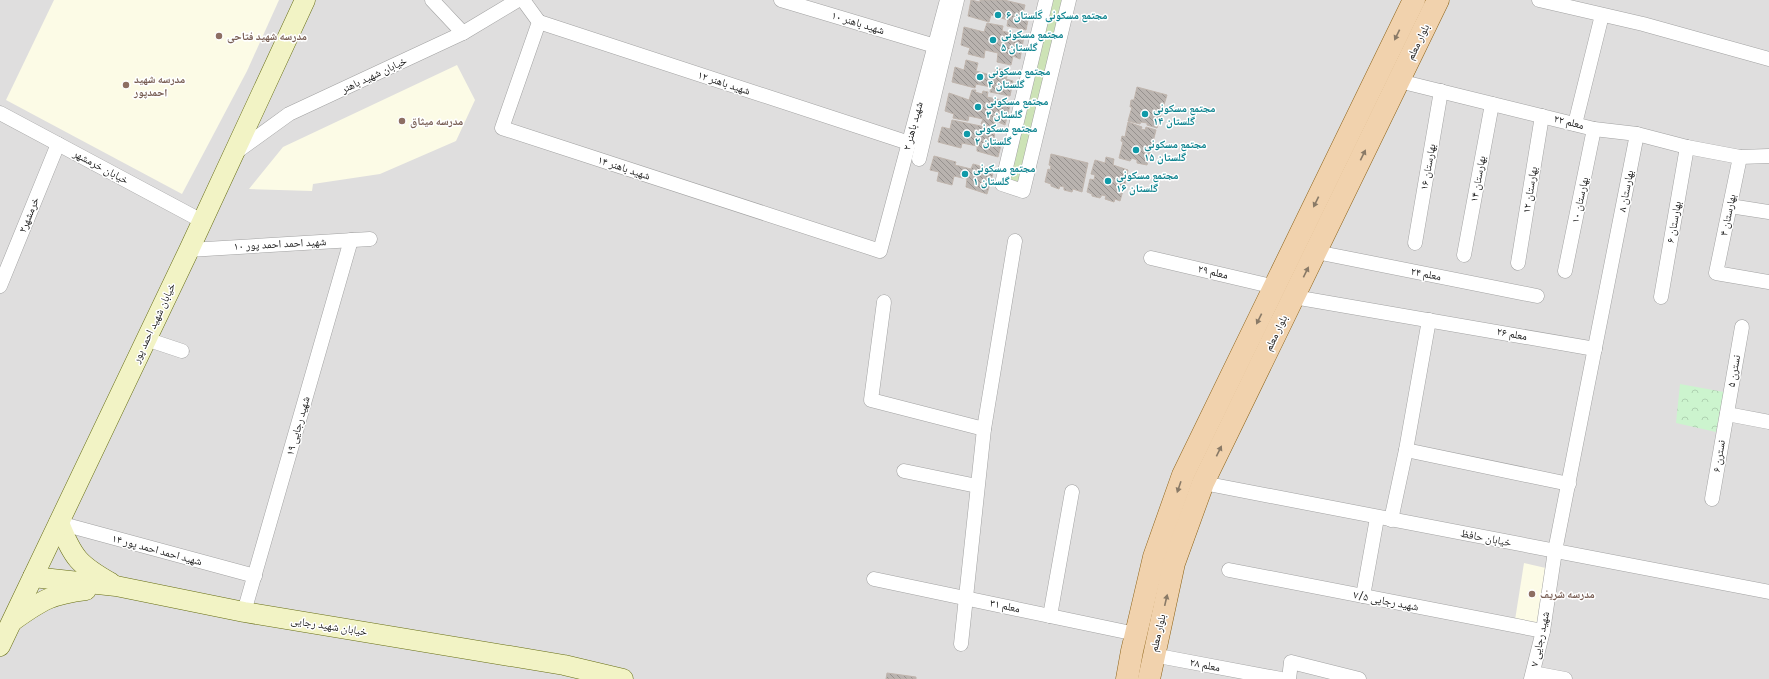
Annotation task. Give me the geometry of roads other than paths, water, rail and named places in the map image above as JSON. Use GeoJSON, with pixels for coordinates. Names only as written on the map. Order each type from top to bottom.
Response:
{"type":"FeatureCollection","features":[{"type":"Feature","properties":{"kind":"main road","name":"بلوار معلم"},"geometry":{"type":"LineString","coordinates":[[1149,679],[1174,563],[1203,483],[1285,292],[1335,187],[1414,0]]}},
{"type":"Feature","properties":{"kind":"main road","name":"بلوار معلم"},"geometry":{"type":"LineString","coordinates":[[1127,679],[1154,557],[1183,475],[1285,292],[1316,252],[1335,187],[1399,81],[1438,0]]}},
{"type":"Feature","properties":{"kind":"street","name":"خیابان شهید احمد پور"},"geometry":{"type":"LineString","coordinates":[[0,646],[189,250],[305,0]]}},
{"type":"Feature","properties":{"kind":"street"},"geometry":{"type":"LineString","coordinates":[[432,0],[463,33]]}},
{"type":"Feature","properties":{"kind":"street","name":"خیابان شهید باهنر"},"geometry":{"type":"LineString","coordinates":[[233,154],[290,114],[463,33],[518,0]]}},
{"type":"Feature","properties":{"kind":"street"},"geometry":{"type":"LineString","coordinates":[[523,0],[539,22]]}},
{"type":"Feature","properties":{"kind":"street","name":"شهید باهنر ۱۰"},"geometry":{"type":"LineString","coordinates":[[781,0],[935,46]]}},
{"type":"Feature","properties":{"kind":"street","name":"شهید باهنر ۲"},"geometry":{"type":"LineString","coordinates":[[880,251],[947,0]]}},
{"type":"Feature","properties":{"kind":"street"},"geometry":{"type":"LineString","coordinates":[[919,159],[957,0]]}},
{"type":"Feature","properties":{"kind":"street"},"geometry":{"type":"LineString","coordinates":[[1046,0],[1002,184],[1023,191],[1069,0]]}},
{"type":"Feature","properties":{"kind":"street"},"geometry":{"type":"LineString","coordinates":[[1539,0],[1643,24],[1769,58]]}},
{"type":"Feature","properties":{"kind":"street"},"geometry":{"type":"LineString","coordinates":[[1575,124],[1602,15]]}},
{"type":"Feature","properties":{"kind":"street","name":"شهید باهنر ۱۲"},"geometry":{"type":"LineString","coordinates":[[539,22],[909,143]]}},
{"type":"Feature","properties":{"kind":"street","name":"شهید باهنر ۱۴"},"geometry":{"type":"LineString","coordinates":[[539,22],[502,128],[880,251]]}},
{"type":"Feature","properties":{"kind":"street","name":"معلم ۲۲"},"geometry":{"type":"LineString","coordinates":[[1399,81],[1594,129],[1637,134],[1687,148],[1740,157],[1769,156]]}},
{"type":"Feature","properties":{"kind":"street","name":"بهارستان ۱۶"},"geometry":{"type":"LineString","coordinates":[[1415,243],[1441,91]]}},
{"type":"Feature","properties":{"kind":"street","name":"بهارستان ۱۴"},"geometry":{"type":"LineString","coordinates":[[1464,255],[1492,104]]}},
{"type":"Feature","properties":{"kind":"street","name":"خیابان خرمشهر"},"geometry":{"type":"LineString","coordinates":[[0,113],[202,221]]}},
{"type":"Feature","properties":{"kind":"street","name":"بهارستان ۱۲"},"geometry":{"type":"LineString","coordinates":[[1518,263],[1542,116]]}},
{"type":"Feature","properties":{"kind":"street","name":"بهارستان ۱۰"},"geometry":{"type":"LineString","coordinates":[[1565,271],[1594,129]]}},
{"type":"Feature","properties":{"kind":"street","name":"بهارستان ۸"},"geometry":{"type":"LineString","coordinates":[[1595,349],[1637,134]]}},
{"type":"Feature","properties":{"kind":"street","name":"خرمشهر۲"},"geometry":{"type":"LineString","coordinates":[[0,286],[58,144]]}},
{"type":"Feature","properties":{"kind":"street","name":"بهارستان ۶"},"geometry":{"type":"LineString","coordinates":[[1661,297],[1687,148]]}},
{"type":"Feature","properties":{"kind":"street","name":"بهارستان ۴"},"geometry":{"type":"LineString","coordinates":[[1740,157],[1716,273],[1769,282]]}},
{"type":"Feature","properties":{"kind":"street"},"geometry":{"type":"LineString","coordinates":[[1730,206],[1769,212]]}},
{"type":"Feature","properties":{"kind":"street","name":"شهید احمد احمد پور ۱۰"},"geometry":{"type":"LineString","coordinates":[[189,250],[370,239]]}},
{"type":"Feature","properties":{"kind":"street","name":"شهید رجایی ۱۹"},"geometry":{"type":"LineString","coordinates":[[244,612],[351,240]]}},
{"type":"Feature","properties":{"kind":"street"},"geometry":{"type":"LineString","coordinates":[[961,644],[984,429],[1015,241]]}},
{"type":"Feature","properties":{"kind":"street","name":"معلم ۲۴"},"geometry":{"type":"LineString","coordinates":[[1316,252],[1537,296]]}},
{"type":"Feature","properties":{"kind":"street","name":"معلم ۲۹"},"geometry":{"type":"LineString","coordinates":[[1151,258],[1285,292]]}},
{"type":"Feature","properties":{"kind":"street","name":"معلم ۲۶"},"geometry":{"type":"LineString","coordinates":[[1285,292],[1429,320],[1595,349]]}},
{"type":"Feature","properties":{"kind":"street"},"geometry":{"type":"LineString","coordinates":[[884,302],[871,400],[984,429]]}},
{"type":"Feature","properties":{"kind":"street"},"geometry":{"type":"LineString","coordinates":[[1391,520],[1406,450],[1429,320]]}},
{"type":"Feature","properties":{"kind":"street","name":"نسترن ۵"},"geometry":{"type":"LineString","coordinates":[[1726,414],[1742,327]]}},
{"type":"Feature","properties":{"kind":"street"},"geometry":{"type":"LineString","coordinates":[[146,339],[182,351]]}},
{"type":"Feature","properties":{"kind":"street","name":"شهید رجایی ۷"},"geometry":{"type":"LineString","coordinates":[[1532,676],[1543,631],[1555,551],[1595,349]]}},
{"type":"Feature","properties":{"kind":"street"},"geometry":{"type":"LineString","coordinates":[[1726,414],[1769,422]]}},
{"type":"Feature","properties":{"kind":"street","name":"نسترن ۶"},"geometry":{"type":"LineString","coordinates":[[1712,499],[1726,414]]}},
{"type":"Feature","properties":{"kind":"street"},"geometry":{"type":"LineString","coordinates":[[1406,450],[1569,484]]}},
{"type":"Feature","properties":{"kind":"street"},"geometry":{"type":"LineString","coordinates":[[904,471],[978,486]]}},
{"type":"Feature","properties":{"kind":"street","name":"خیابان حافظ"},"geometry":{"type":"LineString","coordinates":[[1203,483],[1377,518],[1769,592]]}},
{"type":"Feature","properties":{"kind":"street"},"geometry":{"type":"LineString","coordinates":[[1050,616],[1072,492]]}},
{"type":"Feature","properties":{"kind":"street"},"geometry":{"type":"LineString","coordinates":[[1363,596],[1377,518]]}},
{"type":"Feature","properties":{"kind":"street"},"geometry":{"type":"LineString","coordinates":[[59,524],[66,542],[77,560],[90,572],[116,586]]}},
{"type":"Feature","properties":{"kind":"street","name":"شهید احمد احمد پور ۱۴"},"geometry":{"type":"LineString","coordinates":[[59,524],[255,576]]}},
{"type":"Feature","properties":{"kind":"street","name":"شهید رجایی ۷/۵"},"geometry":{"type":"LineString","coordinates":[[1229,570],[1543,631]]}},
{"type":"Feature","properties":{"kind":"street","name":"خیابان شهید رجایی"},"geometry":{"type":"LineString","coordinates":[[33,577],[116,586],[244,612],[564,672],[623,679]]}},
{"type":"Feature","properties":{"kind":"street","name":"معلم ۳۱"},"geometry":{"type":"LineString","coordinates":[[874,579],[1136,634]]}},
{"type":"Feature","properties":{"kind":"street"},"geometry":{"type":"LineString","coordinates":[[12,622],[35,605],[62,593],[116,586]]}},
{"type":"Feature","properties":{"kind":"street","name":"معلم ۲۸"},"geometry":{"type":"LineString","coordinates":[[1153,655],[1281,679]]}},
{"type":"Feature","properties":{"kind":"street"},"geometry":{"type":"LineString","coordinates":[[1288,679],[1291,662],[1359,679]]}},
{"type":"Feature","properties":{"kind":"street"},"geometry":{"type":"LineString","coordinates":[[1532,676],[1565,679]]}},
{"type":"Feature","properties":{"kind":"place","name":"مجتمع مسکونی گلستان ۶"},"geometry":{"type":"Point","coordinates":[998,15]}},
{"type":"Feature","properties":{"kind":"place","name":"مدرسه شهید فتاحی"},"geometry":{"type":"Point","coordinates":[219,36]}},
{"type":"Feature","properties":{"kind":"place","name":"مجتمع مسکونی گلستان ۵"},"geometry":{"type":"Point","coordinates":[993,40]}},
{"type":"Feature","properties":{"kind":"place","name":"مجتمع مسکونی گلستان ۴"},"geometry":{"type":"Point","coordinates":[980,77]}},
{"type":"Feature","properties":{"kind":"place","name":"مدرسه شهید احمدپور"},"geometry":{"type":"Point","coordinates":[126,85]}},
{"type":"Feature","properties":{"kind":"place","name":"مجتمع مسکونی گلستان ۳"},"geometry":{"type":"Point","coordinates":[978,107]}},
{"type":"Feature","properties":{"kind":"place","name":"مجتمع مسکونی گلستان ۱۴"},"geometry":{"type":"Point","coordinates":[1145,114]}},
{"type":"Feature","properties":{"kind":"place","name":"مدرسه میثاق"},"geometry":{"type":"Point","coordinates":[402,121]}},
{"type":"Feature","properties":{"kind":"place","name":"مجتمع مسکونی گلستان ۲"},"geometry":{"type":"Point","coordinates":[967,134]}},
{"type":"Feature","properties":{"kind":"place","name":"مجتمع مسکونی گلستان ۱۵"},"geometry":{"type":"Point","coordinates":[1136,150]}},
{"type":"Feature","properties":{"kind":"place","name":"مجتمع مسکونی گلستان ۱"},"geometry":{"type":"Point","coordinates":[965,174]}},
{"type":"Feature","properties":{"kind":"place","name":"مجتمع مسکونی گلستان ۱۶"},"geometry":{"type":"Point","coordinates":[1108,181]}},
{"type":"Feature","properties":{"kind":"place","name":"مدرسه شریف"},"geometry":{"type":"Point","coordinates":[1532,594]}}]}
